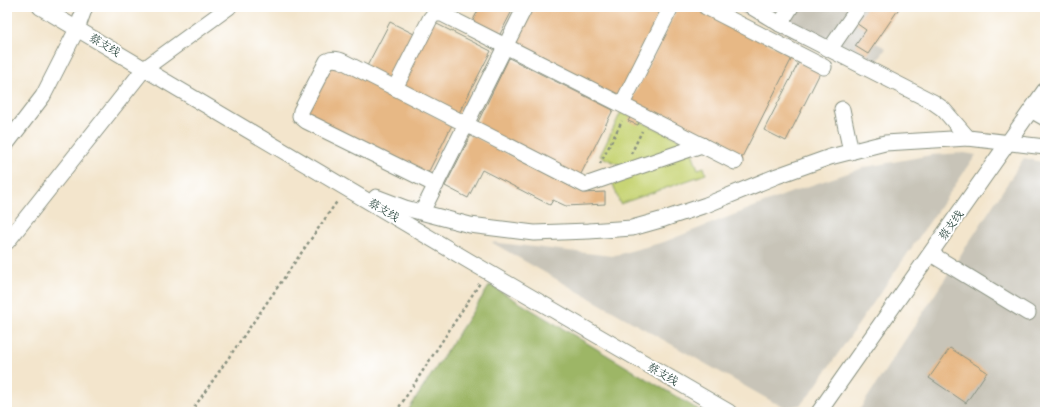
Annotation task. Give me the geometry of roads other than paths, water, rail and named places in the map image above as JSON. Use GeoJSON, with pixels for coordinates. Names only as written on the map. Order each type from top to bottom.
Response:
{"type":"FeatureCollection","features":[{"type":"Feature","properties":{"kind":"street","name":"蔡支线"},"geometry":{"type":"LineString","coordinates":[[40,7],[729,412]]}},
{"type":"Feature","properties":{"kind":"street"},"geometry":{"type":"LineString","coordinates":[[7,143],[43,96],[77,29],[85,7]]}},
{"type":"Feature","properties":{"kind":"street"},"geometry":{"type":"LineString","coordinates":[[7,242],[144,69],[229,7]]}},
{"type":"Feature","properties":{"kind":"street"},"geometry":{"type":"LineString","coordinates":[[422,212],[526,7]]}},
{"type":"Feature","properties":{"kind":"street"},"geometry":{"type":"LineString","coordinates":[[622,104],[671,7]]}},
{"type":"Feature","properties":{"kind":"street"},"geometry":{"type":"LineString","coordinates":[[706,7],[824,67]]}},
{"type":"Feature","properties":{"kind":"street"},"geometry":{"type":"LineString","coordinates":[[752,7],[780,24],[943,109],[968,138]]}},
{"type":"Feature","properties":{"kind":"street"},"geometry":{"type":"LineString","coordinates":[[780,24],[791,7]]}},
{"type":"Feature","properties":{"kind":"street"},"geometry":{"type":"LineString","coordinates":[[830,49],[859,7]]}},
{"type":"Feature","properties":{"kind":"street"},"geometry":{"type":"LineString","coordinates":[[395,88],[430,18],[434,14],[442,14],[622,104],[645,124],[702,145],[735,162]]}},
{"type":"Feature","properties":{"kind":"street"},"geometry":{"type":"LineString","coordinates":[[436,185],[306,121],[300,116],[301,111],[327,61],[331,59],[338,59],[585,185],[702,145]]}},
{"type":"Feature","properties":{"kind":"street","name":"蔡支线"},"geometry":{"type":"LineString","coordinates":[[820,412],[1045,90]]}},
{"type":"Feature","properties":{"kind":"street"},"geometry":{"type":"LineString","coordinates":[[842,109],[851,152]]}},
{"type":"Feature","properties":{"kind":"street"},"geometry":{"type":"LineString","coordinates":[[1031,110],[1045,118]]}},
{"type":"Feature","properties":{"kind":"street"},"geometry":{"type":"LineString","coordinates":[[342,185],[405,208],[470,225],[534,233],[589,231],[632,228],[664,220],[830,157],[885,143],[968,138],[1045,147]]}},
{"type":"Feature","properties":{"kind":"street"},"geometry":{"type":"LineString","coordinates":[[931,254],[1028,313]]}}]}
